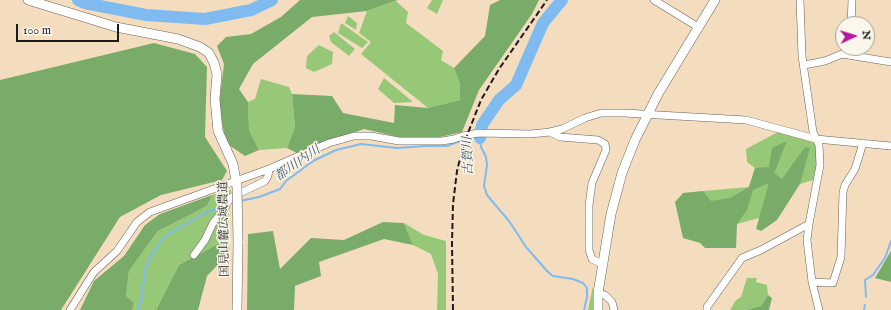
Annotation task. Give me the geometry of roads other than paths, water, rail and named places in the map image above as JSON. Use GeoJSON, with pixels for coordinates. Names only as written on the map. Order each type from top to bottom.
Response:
{"type":"FeatureCollection","features":[{"type":"Feature","properties":{"kind":"street","name":"国見山麓広域農道"},"geometry":{"type":"LineString","coordinates":[[28,0],[116,27],[178,39],[200,47],[208,53],[214,63],[217,74],[216,98],[218,131],[233,164],[237,183],[237,310]]}},
{"type":"Feature","properties":{"kind":"street"},"geometry":{"type":"LineString","coordinates":[[654,0],[698,26]]}},
{"type":"Feature","properties":{"kind":"street"},"geometry":{"type":"LineString","coordinates":[[598,310],[598,293],[602,264],[611,214],[622,173],[635,140],[658,94],[715,0]]}},
{"type":"Feature","properties":{"kind":"street"},"geometry":{"type":"LineString","coordinates":[[800,0],[804,65],[813,132],[819,145],[820,165],[807,240],[812,282],[819,310]]}},
{"type":"Feature","properties":{"kind":"street"},"geometry":{"type":"LineString","coordinates":[[851,16],[852,0]]}},
{"type":"Feature","properties":{"kind":"street"},"geometry":{"type":"LineString","coordinates":[[804,65],[825,61],[835,56]]}},
{"type":"Feature","properties":{"kind":"street"},"geometry":{"type":"LineString","coordinates":[[865,56],[891,62]]}},
{"type":"Feature","properties":{"kind":"street"},"geometry":{"type":"LineString","coordinates":[[70,310],[94,272],[117,251],[137,222],[150,212],[237,183],[329,143],[354,136],[371,136],[399,141],[442,141],[480,133],[531,134],[562,129],[584,118],[601,113],[624,113],[746,120],[816,139],[864,142],[891,146]]}},
{"type":"Feature","properties":{"kind":"street"},"geometry":{"type":"LineString","coordinates":[[550,132],[560,137],[598,140],[605,144],[606,150],[592,183],[589,204],[589,250],[592,259],[602,264]]}},
{"type":"Feature","properties":{"kind":"street"},"geometry":{"type":"LineString","coordinates":[[812,282],[833,283],[841,257],[843,192],[845,185],[855,169],[864,142]]}},
{"type":"Feature","properties":{"kind":"street"},"geometry":{"type":"LineString","coordinates":[[194,255],[205,240],[213,223],[232,197],[265,181],[268,176],[269,169]]}},
{"type":"Feature","properties":{"kind":"street"},"geometry":{"type":"LineString","coordinates":[[707,310],[706,307],[742,258],[761,250],[809,224]]}},
{"type":"Feature","properties":{"kind":"street"},"geometry":{"type":"LineString","coordinates":[[598,293],[605,295],[612,302],[614,310]]}},
{"type":"Feature","properties":{"kind":"waterway"},"geometry":{"type":"LineString","coordinates":[[78,0],[85,3],[146,15],[205,19],[251,10],[272,0]]}},
{"type":"Feature","properties":{"kind":"waterway","name":"古賀川"},"geometry":{"type":"LineString","coordinates":[[480,138],[482,125],[499,100],[516,85],[543,23],[562,0]]}},
{"type":"Feature","properties":{"kind":"waterway","name":"都川内川"},"geometry":{"type":"LineString","coordinates":[[240,201],[259,197],[280,189],[286,181],[313,161],[336,150],[361,144],[397,148],[447,146],[463,140],[480,138],[481,147],[486,157],[487,165],[484,186],[487,195],[509,221],[526,247],[547,271],[553,276],[573,279],[583,283],[587,288],[587,297],[584,310]]}},
{"type":"Feature","properties":{"kind":"waterway","name":"都川内川"},"geometry":{"type":"LineString","coordinates":[[138,310],[142,295],[145,269],[154,251],[165,236],[205,213],[225,205]]}},
{"type":"Feature","properties":{"kind":"waterway"},"geometry":{"type":"LineString","coordinates":[[866,297],[865,280],[873,275],[885,258],[891,241]]}},
{"type":"Feature","properties":{"kind":"waterway"},"geometry":{"type":"LineString","coordinates":[[864,310],[865,305]]}},
{"type":"Feature","properties":{"kind":"railway"},"geometry":{"type":"LineString","coordinates":[[453,310],[453,204],[457,171],[464,143],[481,100],[499,69],[547,0]]}}]}
